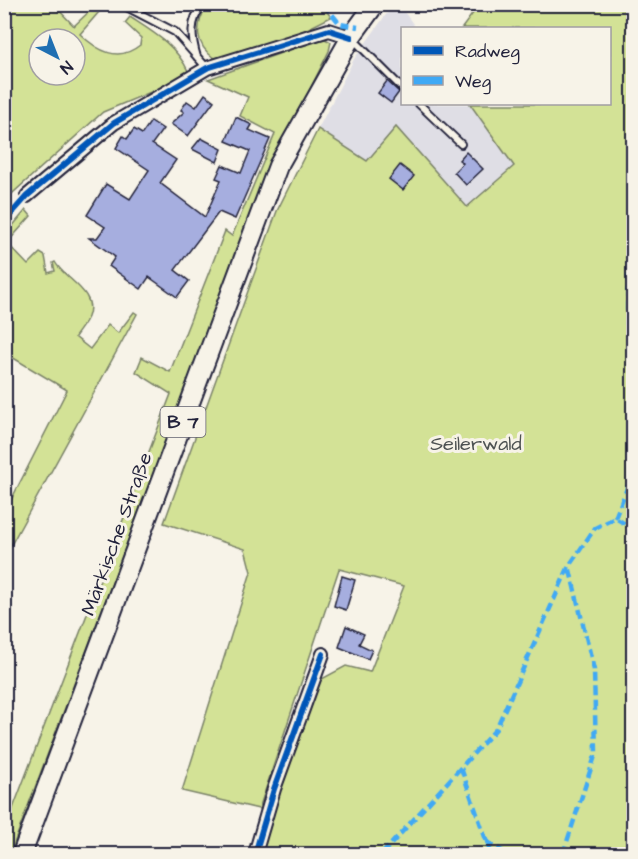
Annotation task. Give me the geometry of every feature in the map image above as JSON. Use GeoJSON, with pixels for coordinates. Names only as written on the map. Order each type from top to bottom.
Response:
{"type":"FeatureCollection","features":[{"type":"Feature","properties":{"kind":"main road","name":"Märkische Straße"},"geometry":{"type":"LineString","coordinates":[[22,855],[278,166],[351,37],[375,4]]}},
{"type":"Feature","properties":{"kind":"street"},"geometry":{"type":"LineString","coordinates":[[27,196],[114,123],[203,64],[329,30],[351,37]]}},
{"type":"Feature","properties":{"kind":"street"},"geometry":{"type":"LineString","coordinates":[[255,855],[274,789],[323,654]]}},
{"type":"Feature","properties":{"kind":"lane"},"geometry":{"type":"LineString","coordinates":[[121,4],[175,32],[203,64]]}},
{"type":"Feature","properties":{"kind":"lane"},"geometry":{"type":"LineString","coordinates":[[203,4],[197,12],[191,37],[203,64]]}},
{"type":"Feature","properties":{"kind":"lane"},"geometry":{"type":"LineString","coordinates":[[351,37],[401,87]]}},
{"type":"Feature","properties":{"kind":"lane"},"geometry":{"type":"LineString","coordinates":[[420,105],[461,144]]}},
{"type":"Feature","properties":{"kind":"shaded area"},"geometry":{"type":"Polygon","coordinates":[[[393,5],[399,5],[415,27],[401,27],[401,105],[471,105],[514,166],[467,207],[396,127],[367,161],[318,129],[354,59],[393,5]]]}},
{"type":"Feature","properties":{"kind":"green space"},"geometry":{"type":"Polygon","coordinates":[[[4,5],[54,5],[74,26],[96,5],[105,5],[86,27],[27,27],[27,87],[87,87],[87,40],[109,53],[124,53],[132,50],[140,45],[141,38],[125,23],[130,17],[170,46],[188,71],[182,79],[103,112],[5,200],[4,5]]]}},
{"type":"Feature","properties":{"kind":"green space"},"geometry":{"type":"Polygon","coordinates":[[[207,5],[322,5],[331,17],[289,38],[215,59],[200,41],[200,20],[207,5]]]}},
{"type":"Feature","properties":{"kind":"green space","name":"Seilerwald"},"geometry":{"type":"Polygon","coordinates":[[[479,5],[633,5],[633,854],[261,854],[280,785],[320,680],[346,666],[370,672],[404,586],[339,569],[259,809],[182,791],[251,572],[245,549],[164,523],[277,211],[318,129],[367,161],[396,127],[467,207],[514,166],[471,105],[611,105],[611,27],[463,27],[479,5]]]}},
{"type":"Feature","properties":{"kind":"green space"},"geometry":{"type":"Polygon","coordinates":[[[323,38],[331,42],[329,51],[274,161],[240,243],[10,854],[5,854],[4,832],[171,394],[136,372],[142,357],[170,372],[225,231],[232,236],[275,134],[240,116],[248,97],[208,79],[323,38]]]}},
{"type":"Feature","properties":{"kind":"green space"},"geometry":{"type":"Polygon","coordinates":[[[26,210],[31,216],[7,243],[28,265],[40,253],[45,256],[48,273],[55,271],[53,263],[55,262],[85,293],[90,308],[88,317],[75,337],[90,349],[108,325],[118,333],[134,312],[137,314],[5,556],[5,512],[67,390],[5,353],[5,235],[26,210]]]}},
{"type":"Feature","properties":{"kind":"building"},"geometry":{"type":"Polygon","coordinates":[[[387,81],[399,92],[391,103],[378,93],[387,81]]]}},
{"type":"Feature","properties":{"kind":"building"},"geometry":{"type":"Polygon","coordinates":[[[205,94],[214,101],[188,136],[171,124],[184,112],[181,110],[187,101],[196,107],[205,94]]]}},
{"type":"Feature","properties":{"kind":"building"},"geometry":{"type":"Polygon","coordinates":[[[236,117],[252,125],[249,130],[270,139],[235,219],[219,212],[175,270],[189,281],[177,297],[149,277],[141,289],[109,266],[115,257],[89,238],[97,238],[105,227],[87,215],[106,184],[130,199],[149,170],[116,148],[123,136],[127,139],[134,129],[142,134],[151,121],[163,129],[152,144],[176,160],[160,183],[205,217],[221,180],[216,178],[222,165],[241,173],[250,151],[226,141],[236,117]]]}},
{"type":"Feature","properties":{"kind":"building"},"geometry":{"type":"Polygon","coordinates":[[[201,138],[222,149],[217,162],[192,149],[201,138]]]}},
{"type":"Feature","properties":{"kind":"building"},"geometry":{"type":"Polygon","coordinates":[[[466,152],[483,169],[466,185],[454,172],[463,163],[459,160],[466,152]]]}},
{"type":"Feature","properties":{"kind":"building"},"geometry":{"type":"Polygon","coordinates":[[[400,165],[414,176],[403,190],[389,179],[400,165]]]}},
{"type":"Feature","properties":{"kind":"building"},"geometry":{"type":"Polygon","coordinates":[[[342,576],[355,580],[346,610],[334,606],[342,576]]]}},
{"type":"Feature","properties":{"kind":"building"},"geometry":{"type":"Polygon","coordinates":[[[346,626],[364,634],[359,644],[372,650],[368,659],[339,647],[346,626]]]}},
{"type":"Feature","properties":{"kind":"marked path"},"geometry":{"type":"LineString","coordinates":[[324,4],[340,24],[358,27]]}},
{"type":"Feature","properties":{"kind":"marked path"},"geometry":{"type":"LineString","coordinates":[[634,249],[629,258],[627,324],[634,353]]}},
{"type":"Feature","properties":{"kind":"marked path"},"geometry":{"type":"LineString","coordinates":[[615,518],[634,471]]}},
{"type":"Feature","properties":{"kind":"marked path"},"geometry":{"type":"LineString","coordinates":[[382,854],[496,729],[569,566],[595,528],[615,518],[634,529]]}},
{"type":"Feature","properties":{"kind":"marked path"},"geometry":{"type":"LineString","coordinates":[[563,854],[596,753],[594,670],[569,566]]}},
{"type":"Feature","properties":{"kind":"marked path"},"geometry":{"type":"LineString","coordinates":[[461,768],[491,854]]}},
{"type":"Feature","properties":{"kind":"marked path"},"geometry":{"type":"LineString","coordinates":[[486,841],[507,854]]}},
{"type":"Feature","properties":{"kind":"cycle path"},"geometry":{"type":"LineString","coordinates":[[4,222],[27,196],[114,123],[207,68],[329,30],[351,37]]}},
{"type":"Feature","properties":{"kind":"cycle path"},"geometry":{"type":"LineString","coordinates":[[255,854],[274,789],[323,654]]}}]}
